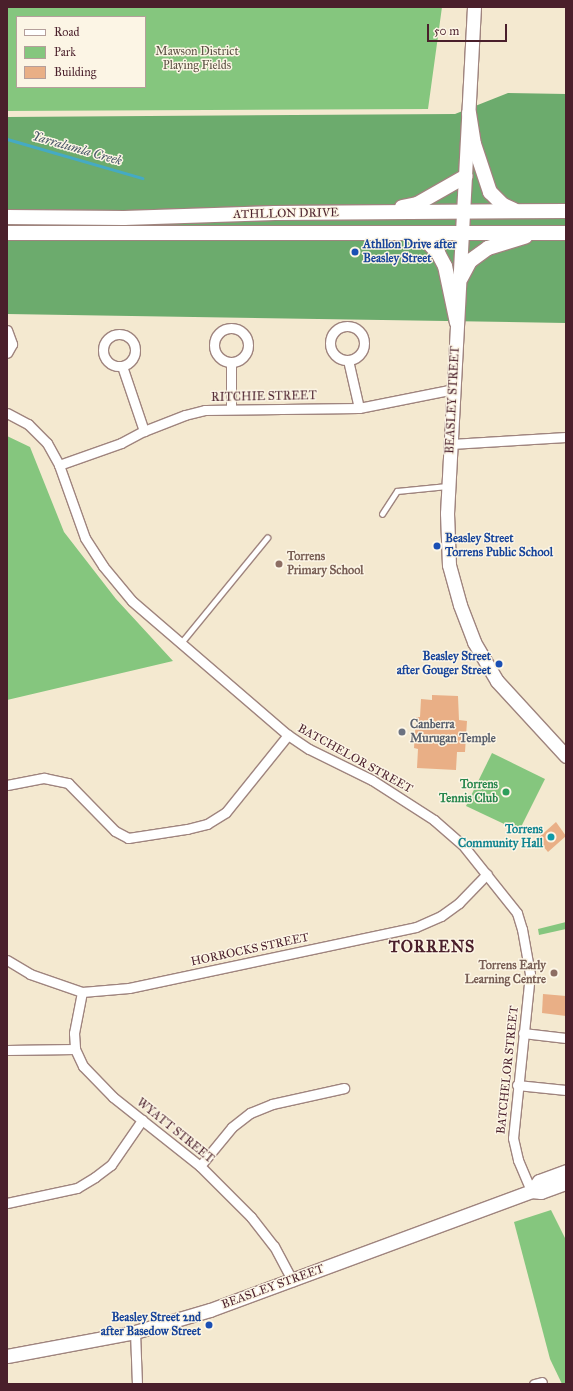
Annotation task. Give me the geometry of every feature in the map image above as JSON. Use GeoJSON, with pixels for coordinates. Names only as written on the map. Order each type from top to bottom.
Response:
{"type":"FeatureCollection","features":[{"type":"Feature","properties":{"kind":"main road","name":"BEASLEY STREET"},"geometry":{"type":"LineString","coordinates":[[474,7],[464,233],[449,486],[450,565],[460,605],[474,642],[497,681],[566,756]]}},
{"type":"Feature","properties":{"kind":"main road"},"geometry":{"type":"LineString","coordinates":[[469,113],[474,144],[490,192],[503,205],[516,211]]}},
{"type":"Feature","properties":{"kind":"main road"},"geometry":{"type":"LineString","coordinates":[[376,212],[417,204],[466,176]]}},
{"type":"Feature","properties":{"kind":"main road","name":"ATHLLON DRIVE"},"geometry":{"type":"LineString","coordinates":[[7,217],[124,218],[376,212],[566,211]]}},
{"type":"Feature","properties":{"kind":"main road"},"geometry":{"type":"LineString","coordinates":[[461,278],[470,261],[488,248],[541,232]]}},
{"type":"Feature","properties":{"kind":"main road","name":"ATHLLON DRIVE"},"geometry":{"type":"LineString","coordinates":[[7,233],[566,232]]}},
{"type":"Feature","properties":{"kind":"main road"},"geometry":{"type":"LineString","coordinates":[[412,233],[424,238],[438,253],[445,266],[458,323]]}},
{"type":"Feature","properties":{"kind":"main road","name":"BEASLEY STREET"},"geometry":{"type":"LineString","coordinates":[[531,1191],[539,1181],[566,1170]]}},
{"type":"Feature","properties":{"kind":"main road","name":"BEASLEY STREET"},"geometry":{"type":"LineString","coordinates":[[7,1356],[134,1332],[210,1310],[292,1281],[531,1191],[541,1192],[566,1183]]}},
{"type":"Feature","properties":{"kind":"street"},"geometry":{"type":"LineString","coordinates":[[7,330],[12,344],[7,353]]}},
{"type":"Feature","properties":{"kind":"street"},"geometry":{"type":"LineString","coordinates":[[348,360],[359,408]]}},
{"type":"Feature","properties":{"kind":"street"},"geometry":{"type":"LineString","coordinates":[[231,362],[231,409]]}},
{"type":"Feature","properties":{"kind":"street"},"geometry":{"type":"LineString","coordinates":[[122,366],[144,431]]}},
{"type":"Feature","properties":{"kind":"street","name":"RITCHIE STREET"},"geometry":{"type":"LineString","coordinates":[[59,465],[122,443],[144,431],[205,410],[359,408],[454,389]]}},
{"type":"Feature","properties":{"kind":"street","name":"BATCHELOR STREET"},"geometry":{"type":"LineString","coordinates":[[7,413],[28,424],[42,438],[59,465],[85,538],[103,566],[132,601],[180,645],[288,735],[309,749],[372,780],[434,820],[462,844],[517,913],[522,929],[530,974],[517,1085],[513,1138],[518,1160],[531,1191]]}},
{"type":"Feature","properties":{"kind":"street"},"geometry":{"type":"LineString","coordinates":[[451,444],[566,437]]}},
{"type":"Feature","properties":{"kind":"street"},"geometry":{"type":"LineString","coordinates":[[7,785],[44,778],[68,782],[115,831],[128,838],[187,829],[207,824],[226,812],[288,735]]}},
{"type":"Feature","properties":{"kind":"street","name":"HORROCKS STREET"},"geometry":{"type":"LineString","coordinates":[[7,960],[30,974],[82,992],[129,988],[416,927],[441,916],[459,903],[487,874]]}},
{"type":"Feature","properties":{"kind":"street","name":"WYATT STREET"},"geometry":{"type":"LineString","coordinates":[[82,992],[74,1033],[75,1049],[83,1066],[94,1080],[200,1166],[251,1217],[274,1246],[292,1281]]}},
{"type":"Feature","properties":{"kind":"street"},"geometry":{"type":"LineString","coordinates":[[523,1033],[566,1038]]}},
{"type":"Feature","properties":{"kind":"street"},"geometry":{"type":"LineString","coordinates":[[7,1050],[75,1049]]}},
{"type":"Feature","properties":{"kind":"street"},"geometry":{"type":"LineString","coordinates":[[517,1085],[566,1090]]}},
{"type":"Feature","properties":{"kind":"street"},"geometry":{"type":"LineString","coordinates":[[200,1166],[232,1127],[250,1113],[272,1104],[344,1088]]}},
{"type":"Feature","properties":{"kind":"street"},"geometry":{"type":"LineString","coordinates":[[7,1203],[78,1188],[95,1178],[111,1165],[142,1120]]}},
{"type":"Feature","properties":{"kind":"street"},"geometry":{"type":"LineString","coordinates":[[134,1332],[137,1384]]}},
{"type":"Feature","properties":{"kind":"lane"},"geometry":{"type":"LineString","coordinates":[[382,514],[397,491],[449,486]]}},
{"type":"Feature","properties":{"kind":"lane"},"geometry":{"type":"LineString","coordinates":[[180,645],[267,538]]}},
{"type":"Feature","properties":{"kind":"green space","name":"Mawson District Playing Fields"},"geometry":{"type":"Polygon","coordinates":[[[7,7],[442,7],[428,109],[7,111],[7,7]]]}},
{"type":"Feature","properties":{"kind":"green space"},"geometry":{"type":"Polygon","coordinates":[[[508,93],[566,94],[566,323],[7,314],[7,117],[455,114],[508,93]]]}},
{"type":"Feature","properties":{"kind":"green space"},"geometry":{"type":"Polygon","coordinates":[[[7,436],[30,447],[64,532],[116,599],[173,661],[7,700],[7,436]]]}},
{"type":"Feature","properties":{"kind":"green space","name":"Torrens Tennis Club"},"geometry":{"type":"Polygon","coordinates":[[[492,753],[545,779],[519,831],[466,806],[492,753]]]}},
{"type":"Feature","properties":{"kind":"green space"},"geometry":{"type":"Polygon","coordinates":[[[566,922],[566,929],[539,935],[538,929],[566,922]]]}},
{"type":"Feature","properties":{"kind":"green space"},"geometry":{"type":"Polygon","coordinates":[[[551,1210],[566,1240],[566,1384],[562,1384],[550,1359],[514,1222],[551,1210]]]}},
{"type":"Feature","properties":{"kind":"building"},"geometry":{"type":"Polygon","coordinates":[[[432,695],[458,696],[459,720],[467,721],[465,752],[457,752],[456,770],[417,768],[418,749],[414,748],[416,717],[420,717],[421,699],[432,700],[432,695]]]}},
{"type":"Feature","properties":{"kind":"building","name":"Torrens Community Hall"},"geometry":{"type":"Polygon","coordinates":[[[556,822],[566,836],[548,852],[537,839],[556,822]]]}},
{"type":"Feature","properties":{"kind":"building"},"geometry":{"type":"Polygon","coordinates":[[[543,994],[566,996],[566,1016],[542,1013],[543,994]]]}},
{"type":"Feature","properties":{"kind":"waterway","name":"Yarralumla Creek"},"geometry":{"type":"LineString","coordinates":[[7,139],[142,178]]}},
{"type":"Feature","properties":{"kind":"place","name":"Athllon Drive after Beasley Street"},"geometry":{"type":"Point","coordinates":[355,252]}},
{"type":"Feature","properties":{"kind":"place","name":"Beasley Street Torrens Public School"},"geometry":{"type":"Point","coordinates":[437,546]}},
{"type":"Feature","properties":{"kind":"place","name":"Torrens Primary School"},"geometry":{"type":"Point","coordinates":[279,564]}},
{"type":"Feature","properties":{"kind":"place","name":"Beasley Street after Gouger Street"},"geometry":{"type":"Point","coordinates":[499,664]}},
{"type":"Feature","properties":{"kind":"place","name":"Canberra Murugan Temple"},"geometry":{"type":"Point","coordinates":[402,732]}},
{"type":"Feature","properties":{"kind":"place","name":"Torrens Tennis Club"},"geometry":{"type":"Point","coordinates":[506,792]}},
{"type":"Feature","properties":{"kind":"place","name":"Torrens Community Hall"},"geometry":{"type":"Point","coordinates":[551,837]}},
{"type":"Feature","properties":{"kind":"place","name":"Torrens Early Learning Centre"},"geometry":{"type":"Point","coordinates":[554,973]}},
{"type":"Feature","properties":{"kind":"place","name":"Beasley Street 2nd after Basedow Street"},"geometry":{"type":"Point","coordinates":[209,1325]}},
{"type":"Feature","properties":{"kind":"district","name":"TORRENS"},"geometry":{"type":"Point","coordinates":[432,947]}}]}
